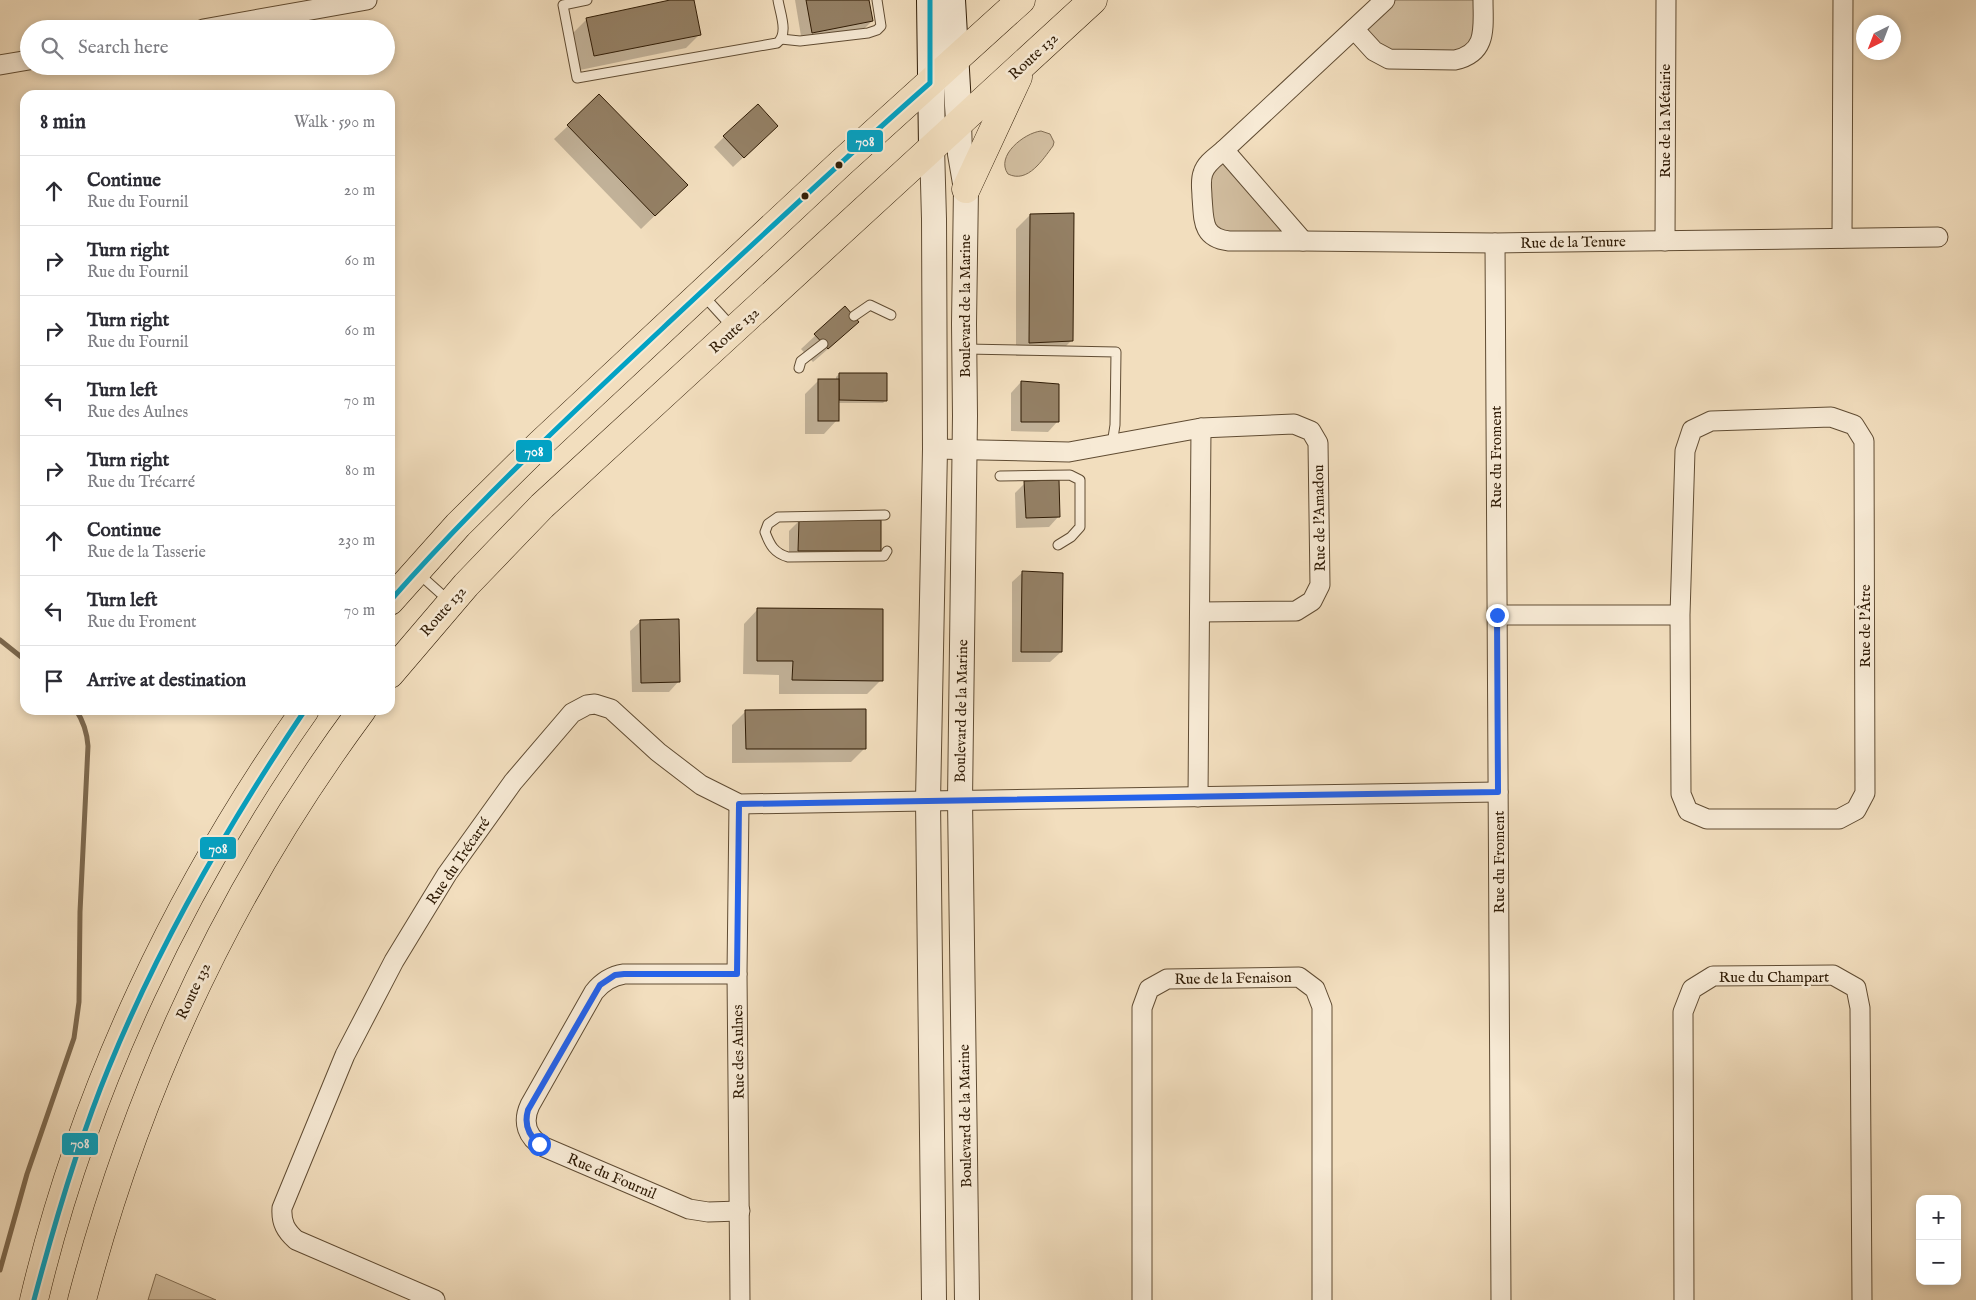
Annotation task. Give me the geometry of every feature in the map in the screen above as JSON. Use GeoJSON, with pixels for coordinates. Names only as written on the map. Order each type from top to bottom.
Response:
{"type":"FeatureCollection","features":[{"type":"Feature","properties":{"kind":"highway"},"geometry":{"type":"LineString","coordinates":[[395,595],[498,484],[701,293],[1021,0]]}},
{"type":"Feature","properties":{"kind":"highway","name":"Route 132"},"geometry":{"type":"LineString","coordinates":[[395,668],[500,548],[549,500],[1093,0]]}},
{"type":"Feature","properties":{"kind":"highway"},"geometry":{"type":"LineString","coordinates":[[966,189],[1023,65]]}},
{"type":"Feature","properties":{"kind":"highway"},"geometry":{"type":"LineString","coordinates":[[34,1300],[49,1242],[76,1156],[132,1014],[170,933],[208,861],[244,802],[302,715]]}},
{"type":"Feature","properties":{"kind":"highway","name":"Route 132"},"geometry":{"type":"LineString","coordinates":[[82,1300],[105,1220],[133,1135],[164,1056],[203,970],[268,851],[319,771],[358,715]]}},
{"type":"Feature","properties":{"kind":"main road"},"geometry":{"type":"LineString","coordinates":[[930,0],[932,147]]}},
{"type":"Feature","properties":{"kind":"main road"},"geometry":{"type":"LineString","coordinates":[[952,0],[959,123]]}},
{"type":"Feature","properties":{"kind":"street"},"geometry":{"type":"LineString","coordinates":[[254,20],[366,0]]}},
{"type":"Feature","properties":{"kind":"street","name":"Rue de la Tenure"},"geometry":{"type":"LineString","coordinates":[[1385,0],[1206,167],[1201,180],[1204,222],[1210,234],[1222,241],[1495,244],[1938,237]]}},
{"type":"Feature","properties":{"kind":"street"},"geometry":{"type":"LineString","coordinates":[[1354,29],[1374,51],[1389,59],[1455,60],[1472,54],[1482,38],[1483,0]]}},
{"type":"Feature","properties":{"kind":"street","name":"Rue de la Métairie"},"geometry":{"type":"LineString","coordinates":[[1665,241],[1666,0]]}},
{"type":"Feature","properties":{"kind":"street"},"geometry":{"type":"LineString","coordinates":[[1842,238],[1843,0]]}},
{"type":"Feature","properties":{"kind":"street"},"geometry":{"type":"LineString","coordinates":[[0,65],[20,62]]}},
{"type":"Feature","properties":{"kind":"street","name":"Boulevard de la Marine"},"geometry":{"type":"LineString","coordinates":[[959,123],[960,154],[966,189],[965,449],[960,800],[967,1300]]}},
{"type":"Feature","properties":{"kind":"street","name":"Boulevard de la Marine"},"geometry":{"type":"LineString","coordinates":[[932,147],[935,449],[928,801],[934,1300]]}},
{"type":"Feature","properties":{"kind":"street"},"geometry":{"type":"LineString","coordinates":[[1224,150],[1303,241]]}},
{"type":"Feature","properties":{"kind":"street","name":"Rue du Froment"},"geometry":{"type":"LineString","coordinates":[[1495,244],[1501,1300]]}},
{"type":"Feature","properties":{"kind":"street","name":"Rue de l'Âtre"},"geometry":{"type":"LineString","coordinates":[[1831,416],[1854,425],[1864,440],[1865,793],[1856,810],[1839,819],[1707,819],[1688,811],[1681,794],[1680,615],[1685,450],[1692,430],[1711,421],[1831,416]]}},
{"type":"Feature","properties":{"kind":"street","name":"Rue de l'Amadou"},"geometry":{"type":"LineString","coordinates":[[935,449],[1069,452],[1201,428],[1294,424],[1311,432],[1318,443],[1320,585],[1312,602],[1296,611],[1200,612]]}},
{"type":"Feature","properties":{"kind":"street"},"geometry":{"type":"LineString","coordinates":[[1198,797],[1201,428]]}},
{"type":"Feature","properties":{"kind":"street"},"geometry":{"type":"LineString","coordinates":[[1497,615],[1680,615]]}},
{"type":"Feature","properties":{"kind":"street","name":"Rue du Trécarré"},"geometry":{"type":"LineString","coordinates":[[434,1300],[305,1245],[286,1230],[281,1215],[284,1201],[345,1055],[394,961],[442,882],[513,782],[564,721],[572,713],[587,705],[602,705],[611,709],[658,752],[701,785],[739,804],[1498,792]]}},
{"type":"Feature","properties":{"kind":"street","name":"Rue des Aulnes"},"geometry":{"type":"LineString","coordinates":[[739,804],[737,974],[740,1300]]}},
{"type":"Feature","properties":{"kind":"street","name":"Rue du Fournil"},"geometry":{"type":"LineString","coordinates":[[737,974],[624,974],[607,979],[600,985],[589,1001],[530,1105],[526,1121],[530,1136],[544,1147],[665,1199],[696,1210],[740,1211]]}},
{"type":"Feature","properties":{"kind":"street","name":"Rue du Champart"},"geometry":{"type":"LineString","coordinates":[[1684,1300],[1683,1012],[1692,989],[1713,976],[1833,975],[1856,988],[1860,1008],[1862,1300]]}},
{"type":"Feature","properties":{"kind":"street","name":"Rue de la Fenaison"},"geometry":{"type":"LineString","coordinates":[[1142,1300],[1142,1008],[1149,989],[1167,979],[1299,977],[1315,989],[1322,1007],[1322,1300]]}},
{"type":"Feature","properties":{"kind":"lane"},"geometry":{"type":"LineString","coordinates":[[587,0],[563,5],[577,78],[777,43],[781,39],[784,30],[778,0]]}},
{"type":"Feature","properties":{"kind":"lane"},"geometry":{"type":"LineString","coordinates":[[781,39],[800,41],[868,33],[878,30],[881,26],[877,0]]}},
{"type":"Feature","properties":{"kind":"lane"},"geometry":{"type":"LineString","coordinates":[[701,293],[734,329]]}},
{"type":"Feature","properties":{"kind":"lane"},"geometry":{"type":"LineString","coordinates":[[854,316],[870,305],[891,315]]}},
{"type":"Feature","properties":{"kind":"lane"},"geometry":{"type":"LineString","coordinates":[[799,368],[801,361],[823,344]]}},
{"type":"Feature","properties":{"kind":"lane"},"geometry":{"type":"LineString","coordinates":[[965,349],[1116,352],[1115,425],[1112,444]]}},
{"type":"Feature","properties":{"kind":"lane"},"geometry":{"type":"LineString","coordinates":[[1000,476],[1070,475],[1080,480],[1080,527],[1072,537],[1058,545]]}},
{"type":"Feature","properties":{"kind":"lane"},"geometry":{"type":"LineString","coordinates":[[885,515],[778,517],[768,524],[765,532],[770,547],[779,554],[788,557],[884,556],[887,551]]}},
{"type":"Feature","properties":{"kind":"lane"},"geometry":{"type":"LineString","coordinates":[[416,571],[451,602]]}},
{"type":"Feature","properties":{"kind":"shaded area"},"geometry":{"type":"Polygon","coordinates":[[[1385,0],[1483,0],[1472,54],[1389,59],[1354,29],[1385,0]]]}},
{"type":"Feature","properties":{"kind":"shaded area"},"geometry":{"type":"Polygon","coordinates":[[[1041,131],[1050,134],[1054,142],[1045,157],[1034,169],[1022,176],[1008,174],[1005,160],[1013,146],[1027,136],[1041,131]]]}},
{"type":"Feature","properties":{"kind":"shaded area"},"geometry":{"type":"Polygon","coordinates":[[[1224,150],[1303,241],[1215,238],[1206,167],[1224,150]]]}},
{"type":"Feature","properties":{"kind":"shaded area"},"geometry":{"type":"Polygon","coordinates":[[[156,1274],[216,1300],[148,1300],[156,1274]]]}},
{"type":"Feature","properties":{"kind":"building"},"geometry":{"type":"Polygon","coordinates":[[[670,0],[694,0],[701,35],[594,56],[586,18],[670,0]]]}},
{"type":"Feature","properties":{"kind":"building"},"geometry":{"type":"Polygon","coordinates":[[[806,0],[869,0],[873,21],[812,33],[806,0]]]}},
{"type":"Feature","properties":{"kind":"building"},"geometry":{"type":"Polygon","coordinates":[[[599,94],[688,185],[655,216],[567,125],[599,94]]]}},
{"type":"Feature","properties":{"kind":"building"},"geometry":{"type":"Polygon","coordinates":[[[758,104],[778,126],[744,158],[723,136],[758,104]]]}},
{"type":"Feature","properties":{"kind":"building"},"geometry":{"type":"Polygon","coordinates":[[[1074,213],[1073,341],[1029,343],[1030,214],[1074,213]]]}},
{"type":"Feature","properties":{"kind":"building"},"geometry":{"type":"Polygon","coordinates":[[[845,306],[859,322],[828,349],[814,334],[845,306]]]}},
{"type":"Feature","properties":{"kind":"building"},"geometry":{"type":"Polygon","coordinates":[[[839,373],[887,373],[887,401],[839,400],[839,373]]]}},
{"type":"Feature","properties":{"kind":"building"},"geometry":{"type":"Polygon","coordinates":[[[818,379],[839,379],[839,421],[818,421],[818,379]]]}},
{"type":"Feature","properties":{"kind":"building"},"geometry":{"type":"Polygon","coordinates":[[[1021,381],[1059,384],[1059,422],[1021,422],[1021,381]]]}},
{"type":"Feature","properties":{"kind":"building"},"geometry":{"type":"Polygon","coordinates":[[[1059,480],[1060,517],[1026,518],[1024,481],[1059,480]]]}},
{"type":"Feature","properties":{"kind":"building"},"geometry":{"type":"Polygon","coordinates":[[[799,520],[881,520],[881,551],[798,551],[799,520]]]}},
{"type":"Feature","properties":{"kind":"building"},"geometry":{"type":"Polygon","coordinates":[[[1022,571],[1063,573],[1062,652],[1021,652],[1022,571]]]}},
{"type":"Feature","properties":{"kind":"building"},"geometry":{"type":"Polygon","coordinates":[[[757,608],[883,609],[883,681],[792,680],[793,661],[757,661],[757,608]]]}},
{"type":"Feature","properties":{"kind":"building"},"geometry":{"type":"Polygon","coordinates":[[[679,619],[680,682],[641,683],[640,620],[679,619]]]}},
{"type":"Feature","properties":{"kind":"building"},"geometry":{"type":"Polygon","coordinates":[[[866,709],[866,749],[746,749],[745,710],[866,709]]]}},
{"type":"Feature","properties":{"kind":"waterway"},"geometry":{"type":"LineString","coordinates":[[0,640],[20,656]]}},
{"type":"Feature","properties":{"kind":"waterway"},"geometry":{"type":"LineString","coordinates":[[0,1270],[27,1174],[74,1038],[79,1002],[80,912],[88,746],[85,727],[79,715]]}},
{"type":"Feature","properties":{"kind":"transit line","name":"708"},"geometry":{"type":"LineString","coordinates":[[395,596],[456,529],[559,426],[797,203],[930,83],[930,0]]}},
{"type":"Feature","properties":{"kind":"transit line","name":"708"},"geometry":{"type":"LineString","coordinates":[[34,1300],[77,1153],[98,1095],[129,1020],[198,883],[223,839],[302,715]]}},
{"type":"Feature","properties":{"kind":"route"},"geometry":{"type":"LineString","coordinates":[[539,1144],[530,1136],[528,1130],[526,1121],[528,1110],[594,992],[600,985],[615,975],[624,974],[737,974],[739,804],[1498,792],[1497,615]]}}]}
